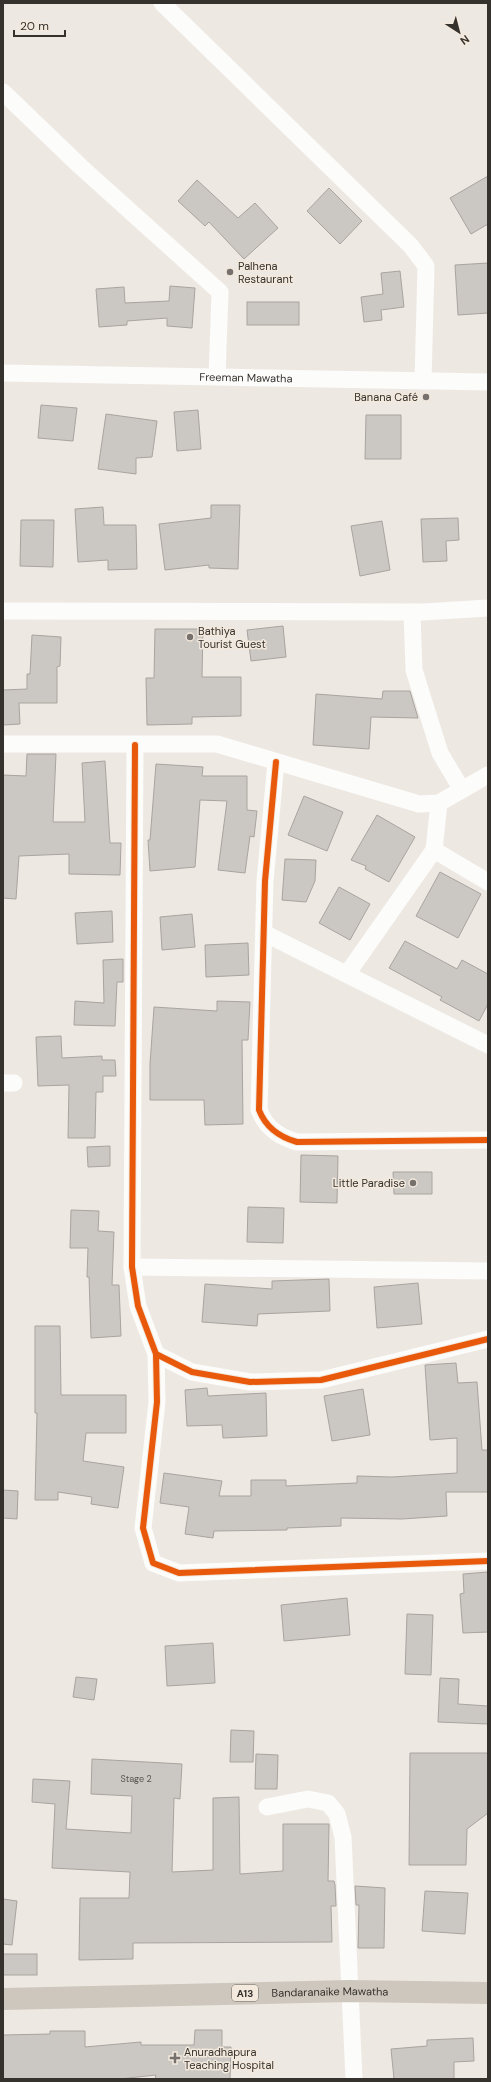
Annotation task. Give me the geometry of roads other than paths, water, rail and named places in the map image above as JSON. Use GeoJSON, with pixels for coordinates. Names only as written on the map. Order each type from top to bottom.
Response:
{"type":"FeatureCollection","features":[{"type":"Feature","properties":{"kind":"highway","name":"Bandaranaike Mawatha"},"geometry":{"type":"LineString","coordinates":[[3,1999],[349,1991],[488,1993]]}},
{"type":"Feature","properties":{"kind":"street"},"geometry":{"type":"LineString","coordinates":[[162,3],[412,246],[426,266],[423,381]]}},
{"type":"Feature","properties":{"kind":"street"},"geometry":{"type":"LineString","coordinates":[[3,92],[81,166],[220,292],[217,377]]}},
{"type":"Feature","properties":{"kind":"street","name":"Freeman Mawatha"},"geometry":{"type":"LineString","coordinates":[[3,373],[488,382]]}},
{"type":"Feature","properties":{"kind":"street"},"geometry":{"type":"LineString","coordinates":[[3,611],[412,612],[488,608]]}},
{"type":"Feature","properties":{"kind":"street"},"geometry":{"type":"LineString","coordinates":[[412,612],[414,670],[440,753],[462,790]]}},
{"type":"Feature","properties":{"kind":"street"},"geometry":{"type":"LineString","coordinates":[[3,744],[217,744],[419,804],[439,803],[488,775]]}},
{"type":"Feature","properties":{"kind":"street"},"geometry":{"type":"LineString","coordinates":[[135,745],[132,1267],[138,1306],[156,1354],[157,1402],[142,1528],[153,1563],[179,1573],[488,1561]]}},
{"type":"Feature","properties":{"kind":"street"},"geometry":{"type":"LineString","coordinates":[[276,762],[265,881],[260,1110],[262,1118],[276,1134],[297,1142],[488,1140]]}},
{"type":"Feature","properties":{"kind":"street"},"geometry":{"type":"LineString","coordinates":[[347,974],[434,850],[439,803]]}},
{"type":"Feature","properties":{"kind":"street"},"geometry":{"type":"LineString","coordinates":[[434,850],[488,882]]}},
{"type":"Feature","properties":{"kind":"street"},"geometry":{"type":"LineString","coordinates":[[264,933],[488,1045]]}},
{"type":"Feature","properties":{"kind":"street"},"geometry":{"type":"LineString","coordinates":[[132,1267],[488,1271]]}},
{"type":"Feature","properties":{"kind":"street"},"geometry":{"type":"LineString","coordinates":[[156,1354],[192,1372],[250,1382],[321,1380],[488,1339]]}},
{"type":"Feature","properties":{"kind":"street"},"geometry":{"type":"LineString","coordinates":[[267,1807],[308,1799],[328,1803],[337,1814],[344,1837],[349,1991],[354,2079]]}},
{"type":"Feature","properties":{"kind":"place","name":"Palhena Restaurant"},"geometry":{"type":"Point","coordinates":[230,272]}},
{"type":"Feature","properties":{"kind":"place","name":"Banana Café"},"geometry":{"type":"Point","coordinates":[426,397]}},
{"type":"Feature","properties":{"kind":"place","name":"Bathiya Tourist Guest"},"geometry":{"type":"Point","coordinates":[190,637]}},
{"type":"Feature","properties":{"kind":"place","name":"Little Paradise"},"geometry":{"type":"Point","coordinates":[413,1183]}},
{"type":"Feature","properties":{"kind":"place","name":"Anuradhapura Teaching Hospital"},"geometry":{"type":"Point","coordinates":[175,2058]}}]}
